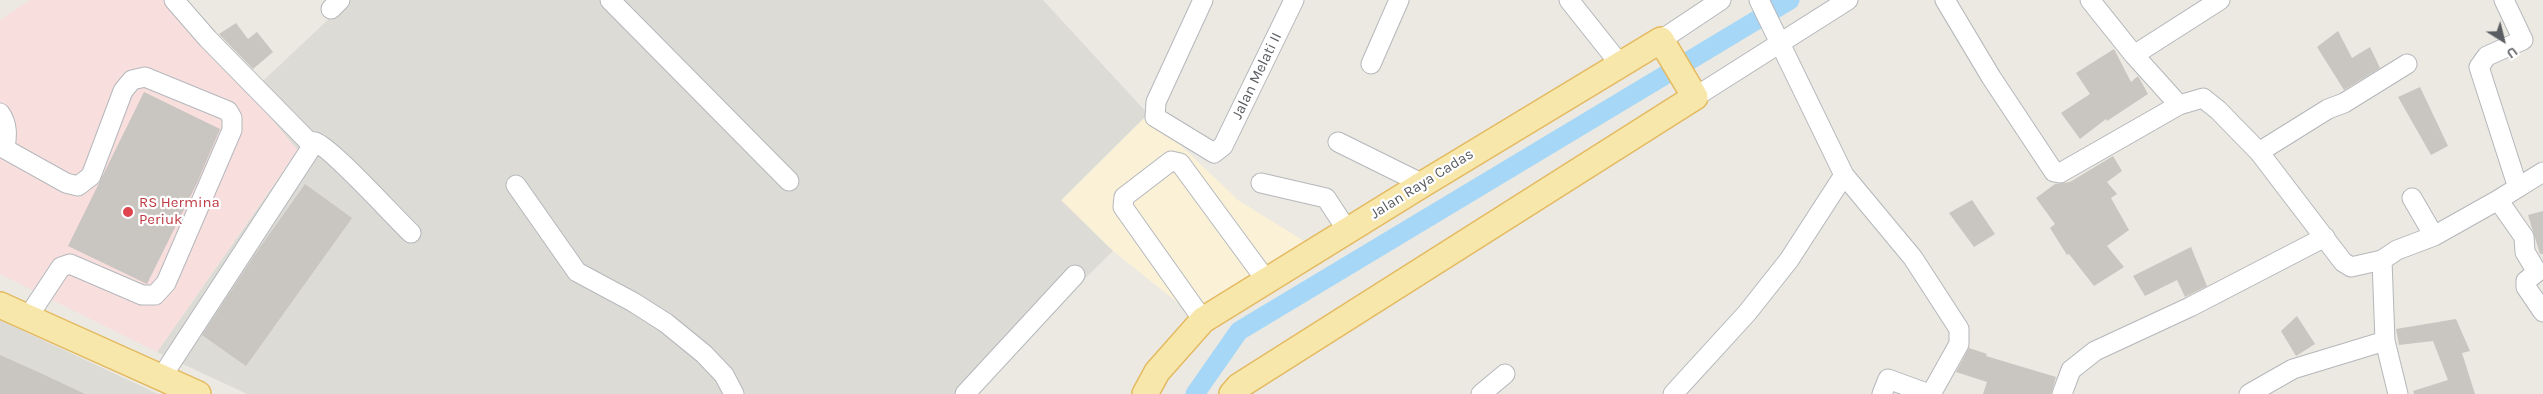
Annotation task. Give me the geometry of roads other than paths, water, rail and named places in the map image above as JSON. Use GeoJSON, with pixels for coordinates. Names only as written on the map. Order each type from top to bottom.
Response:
{"type":"FeatureCollection","features":[{"type":"Feature","properties":{"kind":"main road","name":"Jalan Raya Cadas"},"geometry":{"type":"LineString","coordinates":[[1145,394],[1157,372],[1203,320],[1620,63],[1665,46]]}},
{"type":"Feature","properties":{"kind":"main road"},"geometry":{"type":"LineString","coordinates":[[1232,394],[1239,386],[1691,92],[1665,46]]}},
{"type":"Feature","properties":{"kind":"main road"},"geometry":{"type":"LineString","coordinates":[[0,304],[198,394]]}},
{"type":"Feature","properties":{"kind":"street"},"geometry":{"type":"LineString","coordinates":[[174,0],[208,40],[312,144]]}},
{"type":"Feature","properties":{"kind":"street"},"geometry":{"type":"LineString","coordinates":[[610,0],[789,181]]}},
{"type":"Feature","properties":{"kind":"street","name":"Jalan Melati II"},"geometry":{"type":"LineString","coordinates":[[1203,0],[1156,102],[1155,117],[1214,153],[1218,151],[1254,84],[1294,0]]}},
{"type":"Feature","properties":{"kind":"street"},"geometry":{"type":"LineString","coordinates":[[1371,64],[1399,0]]}},
{"type":"Feature","properties":{"kind":"street"},"geometry":{"type":"LineString","coordinates":[[1568,0],[1620,63]]}},
{"type":"Feature","properties":{"kind":"street","name":"Jalan Raya Cadas"},"geometry":{"type":"LineString","coordinates":[[1665,46],[1721,0]]}},
{"type":"Feature","properties":{"kind":"street"},"geometry":{"type":"LineString","coordinates":[[1691,92],[1777,39],[1848,0]]}},
{"type":"Feature","properties":{"kind":"street"},"geometry":{"type":"LineString","coordinates":[[1945,0],[1991,77],[2054,172],[2060,173],[2179,105],[2198,98],[2206,100],[2258,152],[2347,265],[2351,267],[2382,260],[2396,250],[2434,236],[2543,172]]}},
{"type":"Feature","properties":{"kind":"street"},"geometry":{"type":"LineString","coordinates":[[2090,0],[2134,55],[2179,105]]}},
{"type":"Feature","properties":{"kind":"street"},"geometry":{"type":"LineString","coordinates":[[2134,55],[2220,0]]}},
{"type":"Feature","properties":{"kind":"street"},"geometry":{"type":"LineString","coordinates":[[2504,0],[2523,40],[2487,56],[2479,67],[2518,188]]}},
{"type":"Feature","properties":{"kind":"street"},"geometry":{"type":"LineString","coordinates":[[1759,1],[1844,175],[1914,258],[1959,329],[1959,344],[1930,394],[1888,378],[1882,394]]}},
{"type":"Feature","properties":{"kind":"street"},"geometry":{"type":"LineString","coordinates":[[2258,152],[2328,109],[2344,103],[2407,64]]}},
{"type":"Feature","properties":{"kind":"street"},"geometry":{"type":"LineString","coordinates":[[0,113],[4,119],[7,134],[3,148],[66,183],[78,186],[91,176],[123,91],[132,80],[145,77],[228,111],[232,118],[232,130],[166,283],[155,294],[142,295],[70,264],[61,268],[28,317]]}},
{"type":"Feature","properties":{"kind":"street"},"geometry":{"type":"LineString","coordinates":[[161,378],[315,142],[320,143],[411,233]]}},
{"type":"Feature","properties":{"kind":"street"},"geometry":{"type":"LineString","coordinates":[[1338,142],[1423,184]]}},
{"type":"Feature","properties":{"kind":"street"},"geometry":{"type":"LineString","coordinates":[[1203,320],[1123,207],[1124,197],[1171,161],[1180,163],[1266,280]]}},
{"type":"Feature","properties":{"kind":"street"},"geometry":{"type":"LineString","coordinates":[[1673,394],[1747,313],[1788,260],[1844,175]]}},
{"type":"Feature","properties":{"kind":"street"},"geometry":{"type":"LineString","coordinates":[[1261,183],[1326,198],[1347,230]]}},
{"type":"Feature","properties":{"kind":"street"},"geometry":{"type":"LineString","coordinates":[[516,185],[578,272],[633,302],[666,323],[704,354],[724,375],[734,394]]}},
{"type":"Feature","properties":{"kind":"street"},"geometry":{"type":"LineString","coordinates":[[2412,198],[2434,236]]}},
{"type":"Feature","properties":{"kind":"street"},"geometry":{"type":"LineString","coordinates":[[2498,200],[2524,237],[2525,252],[2538,272],[2526,281],[2526,287],[2543,312]]}},
{"type":"Feature","properties":{"kind":"street"},"geometry":{"type":"LineString","coordinates":[[2062,394],[2071,370],[2095,351],[2190,307],[2325,237]]}},
{"type":"Feature","properties":{"kind":"street"},"geometry":{"type":"LineString","coordinates":[[2382,260],[2386,341],[2398,394]]}},
{"type":"Feature","properties":{"kind":"street"},"geometry":{"type":"LineString","coordinates":[[965,394],[1075,275]]}},
{"type":"Feature","properties":{"kind":"street"},"geometry":{"type":"LineString","coordinates":[[2249,394],[2293,369],[2386,341]]}},
{"type":"Feature","properties":{"kind":"street"},"geometry":{"type":"LineString","coordinates":[[1481,394],[1505,374]]}},
{"type":"Feature","properties":{"kind":"waterway"},"geometry":{"type":"LineString","coordinates":[[1195,394],[1239,331],[1790,0]]}},
{"type":"Feature","properties":{"kind":"place","name":"RS Hermina Periuk"},"geometry":{"type":"Point","coordinates":[128,212]}}]}
